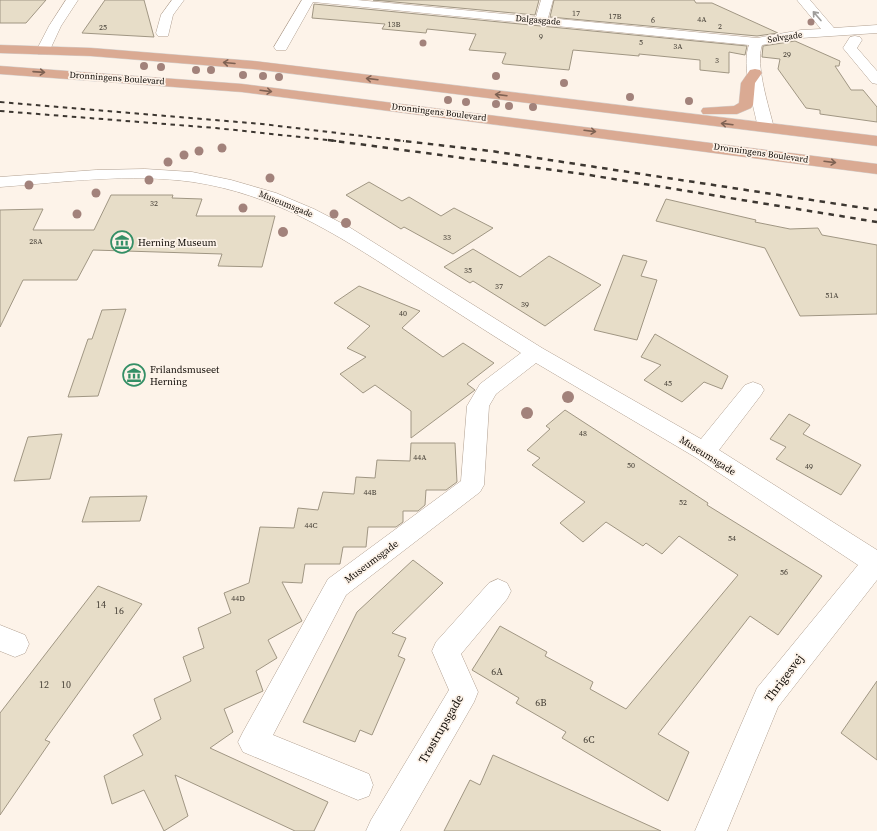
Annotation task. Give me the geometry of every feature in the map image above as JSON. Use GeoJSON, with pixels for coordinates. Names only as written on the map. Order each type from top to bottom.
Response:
{"type":"FeatureCollection","features":[{"type":"Feature","properties":{"kind":"main road"},"geometry":{"type":"LineString","coordinates":[[0,49],[91,52],[253,66],[519,97],[877,142]]}},
{"type":"Feature","properties":{"kind":"main road"},"geometry":{"type":"LineString","coordinates":[[0,59],[28,58],[43,51]]}},
{"type":"Feature","properties":{"kind":"main road"},"geometry":{"type":"LineString","coordinates":[[43,51],[53,58],[70,63],[119,70],[215,77],[242,88]]}},
{"type":"Feature","properties":{"kind":"main road","name":"Dronningens Boulevard"},"geometry":{"type":"LineString","coordinates":[[0,70],[242,88],[474,116],[877,169]]}},
{"type":"Feature","properties":{"kind":"main road"},"geometry":{"type":"LineString","coordinates":[[519,97],[563,94],[716,112],[737,110],[746,105],[748,83],[755,74]]}},
{"type":"Feature","properties":{"kind":"main road"},"geometry":{"type":"LineString","coordinates":[[474,116],[594,119],[724,135],[744,136],[766,128]]}},
{"type":"Feature","properties":{"kind":"main road"},"geometry":{"type":"LineString","coordinates":[[766,128],[772,143],[799,158]]}},
{"type":"Feature","properties":{"kind":"street"},"geometry":{"type":"LineString","coordinates":[[43,51],[55,26],[72,0]]}},
{"type":"Feature","properties":{"kind":"street"},"geometry":{"type":"LineString","coordinates":[[163,33],[167,15],[178,0]]}},
{"type":"Feature","properties":{"kind":"street"},"geometry":{"type":"LineString","coordinates":[[281,48],[308,0]]}},
{"type":"Feature","properties":{"kind":"street","name":"Dalgasgade"},"geometry":{"type":"LineString","coordinates":[[318,0],[542,20],[757,42]]}},
{"type":"Feature","properties":{"kind":"street"},"geometry":{"type":"LineString","coordinates":[[542,20],[547,0]]}},
{"type":"Feature","properties":{"kind":"street"},"geometry":{"type":"LineString","coordinates":[[804,0],[831,32]]}},
{"type":"Feature","properties":{"kind":"street","name":"Sølvgade"},"geometry":{"type":"LineString","coordinates":[[766,128],[755,74],[753,52],[757,42],[773,38],[831,32],[851,35],[874,32]]}},
{"type":"Feature","properties":{"kind":"street"},"geometry":{"type":"LineString","coordinates":[[851,35],[877,65]]}},
{"type":"Feature","properties":{"kind":"street"},"geometry":{"type":"LineString","coordinates":[[851,35],[850,48],[877,80]]}},
{"type":"Feature","properties":{"kind":"street","name":"Museumsgade"},"geometry":{"type":"LineString","coordinates":[[0,182],[110,175],[168,175],[193,177],[259,192],[321,218],[338,227],[535,353],[703,451],[840,538],[876,563]]}},
{"type":"Feature","properties":{"kind":"street","name":"Museumsgade"},"geometry":{"type":"LineString","coordinates":[[358,785],[253,742],[338,587],[472,485],[478,406],[488,389],[535,353]]}},
{"type":"Feature","properties":{"kind":"street"},"geometry":{"type":"LineString","coordinates":[[703,451],[714,441],[753,390]]}},
{"type":"Feature","properties":{"kind":"street","name":"Thrigesvej"},"geometry":{"type":"LineString","coordinates":[[711,831],[767,698],[876,563]]}},
{"type":"Feature","properties":{"kind":"street","name":"Trøstrupsgade"},"geometry":{"type":"LineString","coordinates":[[382,831],[464,692],[446,651],[498,591]]}},
{"type":"Feature","properties":{"kind":"building"},"geometry":{"type":"Polygon","coordinates":[[[0,0],[46,0],[26,23],[0,23],[0,0]]]}},
{"type":"Feature","properties":{"kind":"building"},"geometry":{"type":"Polygon","coordinates":[[[105,0],[144,0],[154,37],[82,33],[105,0]]]}},
{"type":"Feature","properties":{"kind":"building"},"geometry":{"type":"Polygon","coordinates":[[[373,0],[539,0],[535,15],[373,0]]]}},
{"type":"Feature","properties":{"kind":"building"},"geometry":{"type":"Polygon","coordinates":[[[554,0],[694,0],[696,3],[712,3],[778,33],[757,36],[550,17],[554,0]]]}},
{"type":"Feature","properties":{"kind":"building"},"geometry":{"type":"Polygon","coordinates":[[[314,4],[747,46],[745,55],[729,52],[729,73],[700,70],[700,60],[573,50],[569,70],[504,64],[502,63],[506,53],[469,50],[476,34],[427,29],[426,33],[382,29],[385,24],[312,18],[314,4]]]}},
{"type":"Feature","properties":{"kind":"building"},"geometry":{"type":"Polygon","coordinates":[[[795,41],[840,61],[839,66],[835,66],[851,90],[863,90],[877,107],[877,122],[820,114],[820,110],[806,108],[778,69],[780,59],[762,57],[763,46],[795,41]]]}},
{"type":"Feature","properties":{"kind":"building"},"geometry":{"type":"Polygon","coordinates":[[[369,182],[402,201],[409,197],[441,216],[454,208],[493,228],[453,254],[404,227],[401,229],[346,195],[369,182]]]}},
{"type":"Feature","properties":{"kind":"building","name":"Herning Museum"},"geometry":{"type":"Polygon","coordinates":[[[111,195],[173,195],[172,198],[202,199],[196,216],[275,216],[262,267],[218,266],[222,254],[93,250],[77,280],[23,280],[0,327],[0,210],[43,209],[33,230],[94,230],[111,195]]]}},
{"type":"Feature","properties":{"kind":"building"},"geometry":{"type":"Polygon","coordinates":[[[666,199],[756,220],[755,222],[790,229],[818,228],[822,235],[877,245],[877,314],[800,316],[765,248],[656,221],[666,199]]]}},
{"type":"Feature","properties":{"kind":"building"},"geometry":{"type":"Polygon","coordinates":[[[473,249],[520,277],[549,256],[601,285],[545,326],[473,281],[470,283],[444,267],[473,249]]]}},
{"type":"Feature","properties":{"kind":"building"},"geometry":{"type":"Polygon","coordinates":[[[623,255],[647,261],[641,276],[657,280],[637,340],[594,330],[623,255]]]}},
{"type":"Feature","properties":{"kind":"building"},"geometry":{"type":"Polygon","coordinates":[[[359,286],[420,311],[402,328],[443,357],[463,343],[494,363],[467,384],[475,390],[411,438],[411,411],[375,385],[363,393],[340,374],[366,357],[347,348],[370,326],[334,303],[359,286]]]}},
{"type":"Feature","properties":{"kind":"building"},"geometry":{"type":"Polygon","coordinates":[[[126,309],[98,396],[68,397],[88,339],[92,339],[102,310],[126,309]]]}},
{"type":"Feature","properties":{"kind":"building"},"geometry":{"type":"Polygon","coordinates":[[[655,334],[728,376],[722,389],[704,382],[682,402],[644,380],[661,365],[641,357],[655,334]]]}},
{"type":"Feature","properties":{"kind":"building"},"geometry":{"type":"Polygon","coordinates":[[[565,410],[708,503],[707,505],[822,576],[778,635],[750,616],[658,734],[689,752],[668,801],[562,738],[566,732],[516,703],[519,698],[472,670],[500,626],[547,652],[545,656],[593,682],[590,689],[626,709],[738,575],[679,536],[662,554],[646,543],[643,546],[606,522],[583,542],[560,523],[585,502],[532,465],[540,458],[527,450],[550,429],[546,426],[565,410]]]}},
{"type":"Feature","properties":{"kind":"building"},"geometry":{"type":"Polygon","coordinates":[[[789,414],[810,425],[803,434],[861,465],[841,495],[776,459],[786,447],[770,439],[789,414]]]}},
{"type":"Feature","properties":{"kind":"building"},"geometry":{"type":"Polygon","coordinates":[[[62,434],[50,479],[14,481],[28,437],[62,434]]]}},
{"type":"Feature","properties":{"kind":"building"},"geometry":{"type":"Polygon","coordinates":[[[411,443],[455,443],[457,482],[446,490],[426,490],[425,505],[418,511],[403,511],[403,522],[396,527],[368,527],[366,547],[343,547],[340,564],[305,564],[302,583],[282,582],[302,621],[268,640],[277,658],[256,671],[263,691],[224,709],[233,732],[210,748],[328,802],[314,831],[295,831],[175,775],[188,816],[164,831],[144,790],[112,804],[104,776],[143,755],[133,735],[161,719],[154,699],[191,681],[183,657],[204,648],[198,628],[231,613],[224,593],[249,583],[260,527],[294,528],[298,508],[318,510],[323,492],[354,494],[356,477],[375,478],[377,460],[410,461],[411,443]]]}},
{"type":"Feature","properties":{"kind":"building"},"geometry":{"type":"Polygon","coordinates":[[[147,496],[140,521],[82,522],[90,497],[147,496]]]}},
{"type":"Feature","properties":{"kind":"building"},"geometry":{"type":"Polygon","coordinates":[[[413,560],[443,583],[392,633],[406,638],[398,656],[405,659],[372,735],[360,730],[355,742],[303,722],[357,612],[413,560]]]}},
{"type":"Feature","properties":{"kind":"building"},"geometry":{"type":"Polygon","coordinates":[[[98,586],[142,604],[45,740],[50,742],[0,815],[0,713],[98,586]]]}},
{"type":"Feature","properties":{"kind":"building"},"geometry":{"type":"Polygon","coordinates":[[[877,681],[877,760],[841,733],[877,681]]]}},
{"type":"Feature","properties":{"kind":"building"},"geometry":{"type":"Polygon","coordinates":[[[493,755],[661,831],[444,831],[470,780],[480,785],[493,755]]]}},
{"type":"Feature","properties":{"kind":"railway"},"geometry":{"type":"LineString","coordinates":[[0,102],[262,124],[404,141]]}},
{"type":"Feature","properties":{"kind":"railway"},"geometry":{"type":"LineString","coordinates":[[0,111],[216,128],[329,140]]}},
{"type":"Feature","properties":{"kind":"railway"},"geometry":{"type":"LineString","coordinates":[[329,140],[337,141]]}},
{"type":"Feature","properties":{"kind":"railway"},"geometry":{"type":"LineString","coordinates":[[329,140],[583,174],[877,222]]}},
{"type":"Feature","properties":{"kind":"railway"},"geometry":{"type":"LineString","coordinates":[[395,140],[491,151],[877,210]]}},
{"type":"Feature","properties":{"kind":"place","name":"Herning Museum"},"geometry":{"type":"Point","coordinates":[122,242]}},
{"type":"Feature","properties":{"kind":"place","name":"Frilandsmuseet Herning"},"geometry":{"type":"Point","coordinates":[134,375]}}]}
